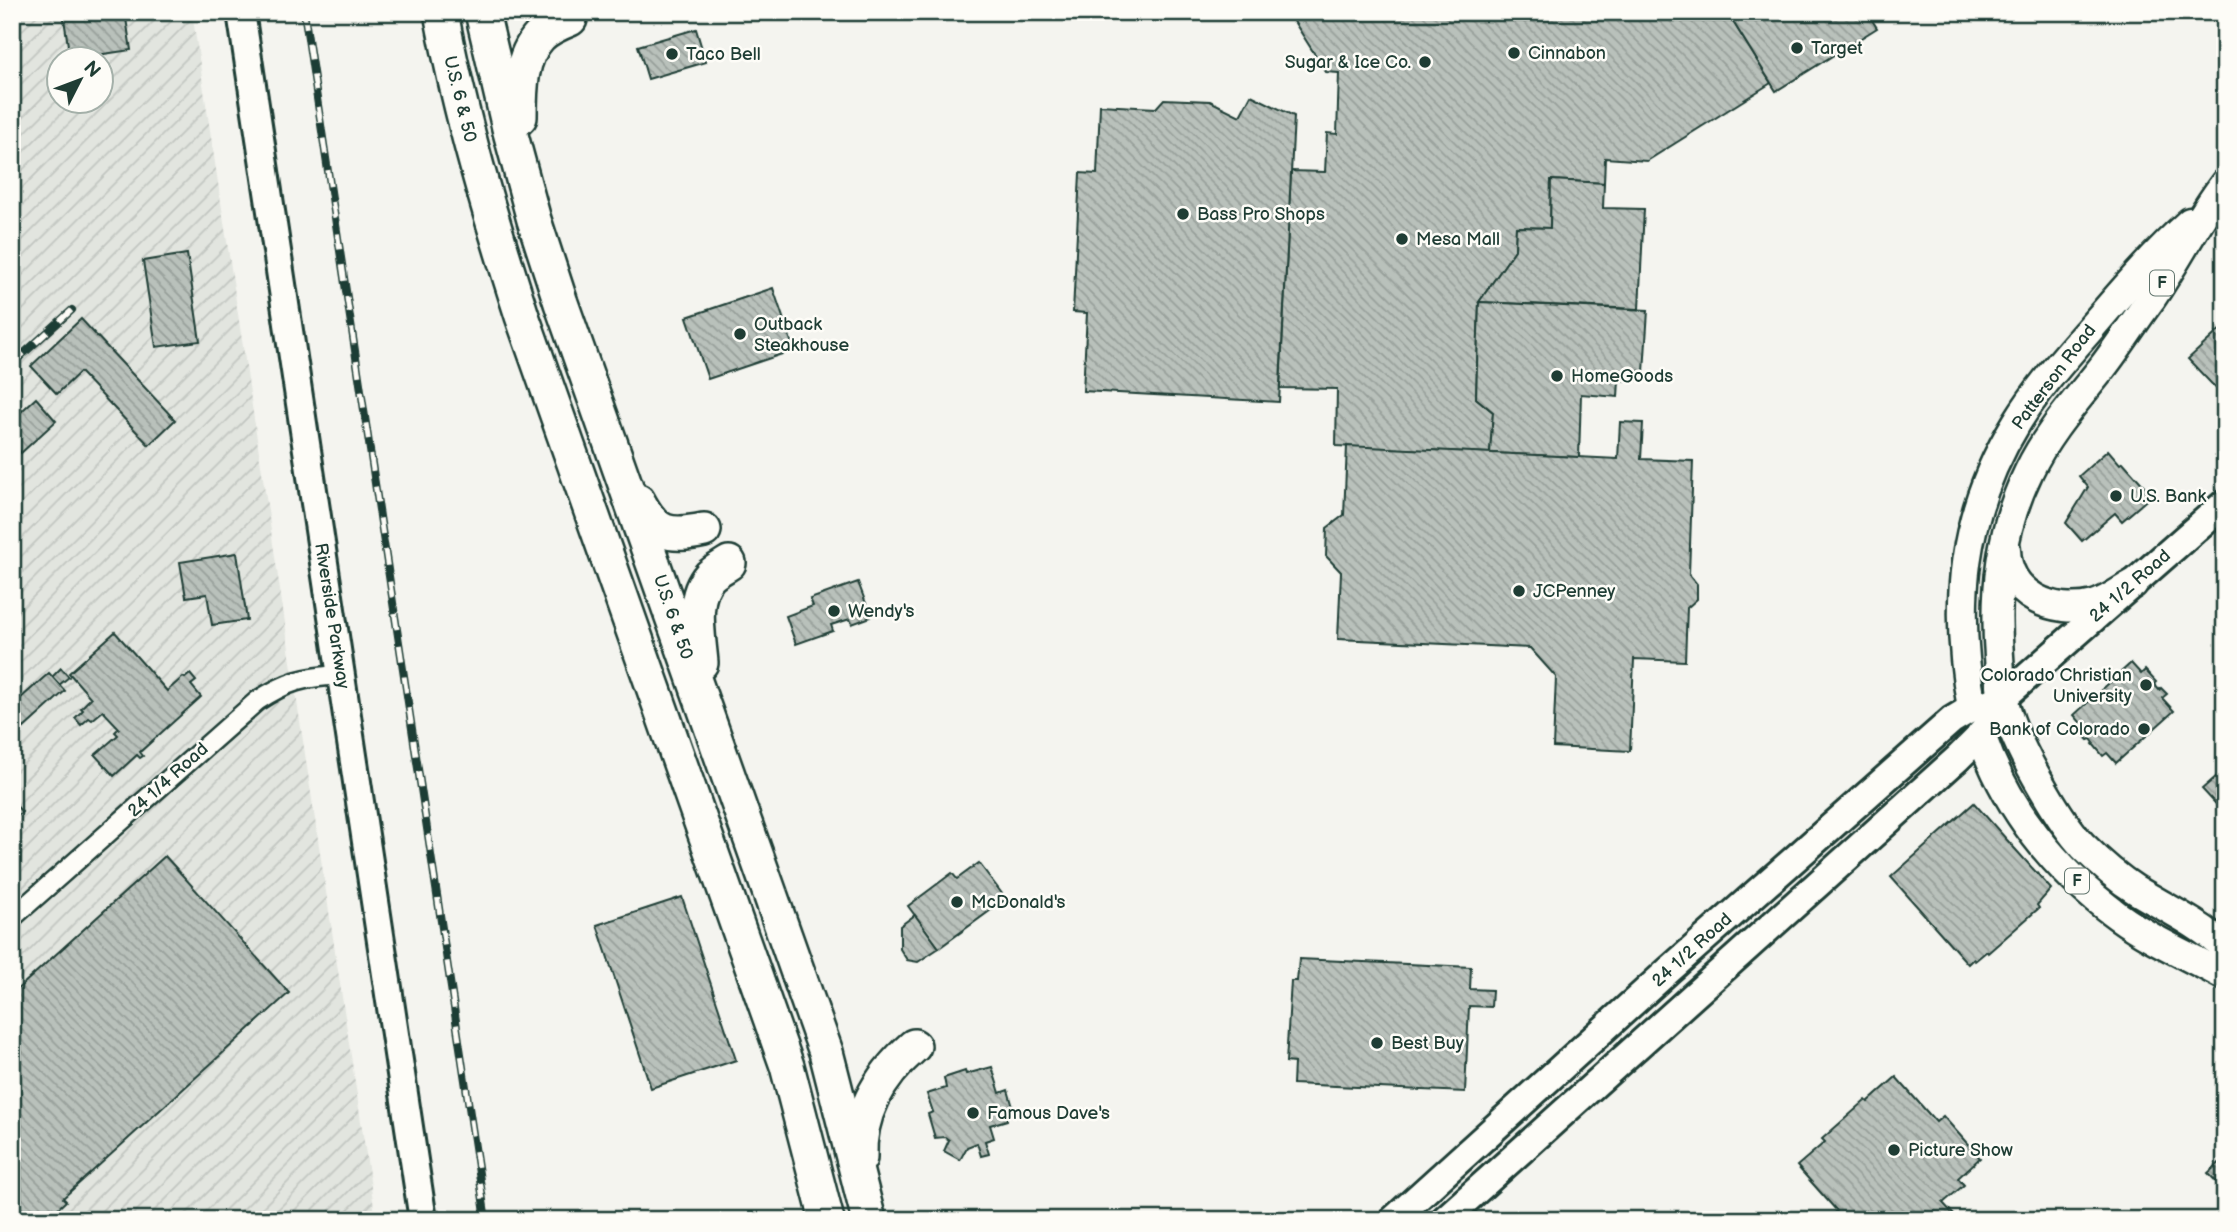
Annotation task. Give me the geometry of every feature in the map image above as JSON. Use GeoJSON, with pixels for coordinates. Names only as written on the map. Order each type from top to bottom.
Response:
{"type":"FeatureCollection","features":[{"type":"Feature","properties":{"kind":"highway"},"geometry":{"type":"LineString","coordinates":[[424,12],[485,198]]}},
{"type":"Feature","properties":{"kind":"highway","name":"U.S. 6 & 50"},"geometry":{"type":"LineString","coordinates":[[441,12],[485,198],[522,316],[787,1066],[827,1220]]}},
{"type":"Feature","properties":{"kind":"highway"},"geometry":{"type":"LineString","coordinates":[[461,12],[470,26],[485,24]]}},
{"type":"Feature","properties":{"kind":"highway"},"geometry":{"type":"LineString","coordinates":[[509,128],[520,117],[520,87],[526,60],[534,44],[542,34],[570,19]]}},
{"type":"Feature","properties":{"kind":"highway","name":"U.S. 6 & 50"},"geometry":{"type":"LineString","coordinates":[[485,24],[509,128],[549,268],[826,1052],[866,1206]]}},
{"type":"Feature","properties":{"kind":"highway"},"geometry":{"type":"LineString","coordinates":[[622,472],[643,511],[656,527],[670,534],[704,530]]}},
{"type":"Feature","properties":{"kind":"highway"},"geometry":{"type":"LineString","coordinates":[[703,704],[698,624],[700,592],[709,577],[729,563]]}},
{"type":"Feature","properties":{"kind":"highway"},"geometry":{"type":"LineString","coordinates":[[866,1206],[859,1153],[864,1124],[882,1080],[894,1064],[914,1046]]}},
{"type":"Feature","properties":{"kind":"main road","name":"Riverside Parkway"},"geometry":{"type":"LineString","coordinates":[[240,12],[423,1220]]}},
{"type":"Feature","properties":{"kind":"main road","name":"Patterson Road"},"geometry":{"type":"LineString","coordinates":[[2217,193],[2174,266],[2046,442],[2029,470],[2006,534],[1996,603],[2003,698],[2022,751],[2056,810],[2081,844],[2103,864],[2135,889],[2212,935],[2225,947]]}},
{"type":"Feature","properties":{"kind":"main road","name":"Patterson Road"},"geometry":{"type":"LineString","coordinates":[[2217,193],[2159,250],[2070,352],[2038,393],[2002,448],[1981,497],[1973,524],[1964,578],[1961,631],[1963,660],[1972,708],[1981,735],[2000,782],[2042,845],[2068,874],[2119,917],[2174,951],[2225,976]]}},
{"type":"Feature","properties":{"kind":"main road","name":"24 1/2 Road"},"geometry":{"type":"LineString","coordinates":[[1444,1220],[1951,765],[1981,735],[2003,698],[2225,503]]}},
{"type":"Feature","properties":{"kind":"main road"},"geometry":{"type":"LineString","coordinates":[[2006,534],[2006,554],[2015,580],[2035,600],[2050,606],[2069,608],[2096,604],[2133,584]]}},
{"type":"Feature","properties":{"kind":"main road","name":"24 1/2 Road"},"geometry":{"type":"LineString","coordinates":[[1393,1220],[1668,971],[1952,720],[1972,708],[2003,698]]}},
{"type":"Feature","properties":{"kind":"main road"},"geometry":{"type":"LineString","coordinates":[[1410,1220],[1441,1177]]}},
{"type":"Feature","properties":{"kind":"street","name":"24 1/4 Road"},"geometry":{"type":"LineString","coordinates":[[12,918],[257,701],[299,679],[341,675]]}},
{"type":"Feature","properties":{"kind":"shaded area"},"geometry":{"type":"Polygon","coordinates":[[[12,12],[192,12],[376,1220],[12,1220],[12,12]]]}},
{"type":"Feature","properties":{"kind":"building"},"geometry":{"type":"Polygon","coordinates":[[[63,12],[125,12],[131,50],[116,52],[116,46],[68,46],[63,12]]]}},
{"type":"Feature","properties":{"kind":"building","name":"Mesa Mall"},"geometry":{"type":"Polygon","coordinates":[[[1288,12],[1727,12],[1771,83],[1647,161],[1605,158],[1604,183],[1551,180],[1550,228],[1516,227],[1515,250],[1479,302],[1476,398],[1493,412],[1490,453],[1336,446],[1337,389],[1280,388],[1291,171],[1325,172],[1327,133],[1337,134],[1339,73],[1326,72],[1288,12]]]}},
{"type":"Feature","properties":{"kind":"building","name":"Target"},"geometry":{"type":"Polygon","coordinates":[[[1727,12],[1885,12],[1872,20],[1877,28],[1776,91],[1727,12]]]}},
{"type":"Feature","properties":{"kind":"building","name":"Taco Bell"},"geometry":{"type":"Polygon","coordinates":[[[696,29],[706,62],[648,79],[638,46],[696,29]]]}},
{"type":"Feature","properties":{"kind":"building","name":"Bass Pro Shops"},"geometry":{"type":"Polygon","coordinates":[[[1251,95],[1294,116],[1279,402],[1083,391],[1087,313],[1073,312],[1080,173],[1097,174],[1100,105],[1156,108],[1164,99],[1210,101],[1240,116],[1251,95]]]}},
{"type":"Feature","properties":{"kind":"building"},"geometry":{"type":"Polygon","coordinates":[[[1551,180],[1604,183],[1603,208],[1644,209],[1639,309],[1479,302],[1515,250],[1516,227],[1550,228],[1551,180]]]}},
{"type":"Feature","properties":{"kind":"building"},"geometry":{"type":"Polygon","coordinates":[[[187,254],[200,341],[156,347],[143,261],[187,254]]]}},
{"type":"Feature","properties":{"kind":"building","name":"Outback Steakhouse"},"geometry":{"type":"Polygon","coordinates":[[[773,288],[794,350],[708,379],[687,317],[773,288]]]}},
{"type":"Feature","properties":{"kind":"building","name":"HomeGoods"},"geometry":{"type":"Polygon","coordinates":[[[1479,302],[1648,310],[1644,372],[1637,371],[1636,381],[1619,380],[1618,397],[1581,394],[1579,457],[1490,453],[1493,412],[1476,398],[1479,302]]]}},
{"type":"Feature","properties":{"kind":"building"},"geometry":{"type":"Polygon","coordinates":[[[81,319],[175,420],[149,445],[80,372],[57,394],[31,366],[81,319]]]}},
{"type":"Feature","properties":{"kind":"building"},"geometry":{"type":"Polygon","coordinates":[[[2222,328],[2225,331],[2225,398],[2188,359],[2222,328]]]}},
{"type":"Feature","properties":{"kind":"building"},"geometry":{"type":"Polygon","coordinates":[[[36,398],[56,421],[21,453],[12,443],[12,420],[36,398]]]}},
{"type":"Feature","properties":{"kind":"building","name":"JCPenney"},"geometry":{"type":"Polygon","coordinates":[[[1620,422],[1643,423],[1641,459],[1693,461],[1689,574],[1697,584],[1697,599],[1687,608],[1685,661],[1634,659],[1630,751],[1553,747],[1556,677],[1530,648],[1338,639],[1341,572],[1326,556],[1327,528],[1344,515],[1347,446],[1618,459],[1620,422]]]}},
{"type":"Feature","properties":{"kind":"building","name":"U.S. Bank"},"geometry":{"type":"Polygon","coordinates":[[[2108,450],[2120,464],[2123,462],[2146,488],[2144,490],[2150,497],[2122,521],[2115,513],[2082,541],[2066,523],[2088,487],[2079,476],[2108,450]]]}},
{"type":"Feature","properties":{"kind":"building"},"geometry":{"type":"Polygon","coordinates":[[[237,553],[247,620],[212,625],[207,594],[186,597],[180,562],[237,553]]]}},
{"type":"Feature","properties":{"kind":"building","name":"Wendy's"},"geometry":{"type":"Polygon","coordinates":[[[858,582],[871,617],[852,624],[850,619],[831,625],[833,631],[796,644],[786,616],[813,606],[810,599],[858,582]]]}},
{"type":"Feature","properties":{"kind":"building"},"geometry":{"type":"Polygon","coordinates":[[[115,632],[167,691],[190,674],[196,681],[191,685],[201,697],[140,752],[143,756],[140,758],[137,755],[114,776],[95,755],[118,735],[115,732],[119,728],[103,711],[81,725],[75,718],[91,698],[69,673],[115,632]]]}},
{"type":"Feature","properties":{"kind":"building"},"geometry":{"type":"Polygon","coordinates":[[[2131,663],[2141,674],[2145,670],[2156,682],[2154,684],[2159,690],[2161,688],[2167,694],[2162,698],[2174,711],[2116,763],[2107,753],[2103,756],[2091,739],[2088,740],[2081,733],[2086,729],[2074,715],[2131,663]]]}},
{"type":"Feature","properties":{"kind":"building"},"geometry":{"type":"Polygon","coordinates":[[[61,668],[69,677],[59,685],[52,677],[61,668]]]}},
{"type":"Feature","properties":{"kind":"building"},"geometry":{"type":"Polygon","coordinates":[[[49,673],[65,691],[24,728],[12,715],[12,706],[49,673]]]}},
{"type":"Feature","properties":{"kind":"building"},"geometry":{"type":"Polygon","coordinates":[[[2225,769],[2225,814],[2202,789],[2225,769]]]}},
{"type":"Feature","properties":{"kind":"building"},"geometry":{"type":"Polygon","coordinates":[[[12,801],[22,812],[12,821],[12,801]]]}},
{"type":"Feature","properties":{"kind":"building"},"geometry":{"type":"Polygon","coordinates":[[[1974,803],[2051,889],[2037,905],[2039,908],[1988,953],[1987,951],[1968,964],[1891,877],[1974,803]]]}},
{"type":"Feature","properties":{"kind":"building"},"geometry":{"type":"Polygon","coordinates":[[[165,856],[289,993],[63,1198],[66,1201],[53,1213],[50,1210],[40,1220],[12,1220],[12,1010],[16,1007],[12,1003],[12,994],[165,856]]]}},
{"type":"Feature","properties":{"kind":"building","name":"McDonald's"},"geometry":{"type":"Polygon","coordinates":[[[979,863],[1006,899],[939,948],[908,906],[952,873],[957,879],[979,863]]]}},
{"type":"Feature","properties":{"kind":"building"},"geometry":{"type":"Polygon","coordinates":[[[682,897],[736,1060],[651,1088],[597,925],[682,897]]]}},
{"type":"Feature","properties":{"kind":"building"},"geometry":{"type":"Polygon","coordinates":[[[915,915],[939,948],[918,962],[907,960],[900,949],[900,926],[915,915]]]}},
{"type":"Feature","properties":{"kind":"building","name":"Best Buy"},"geometry":{"type":"Polygon","coordinates":[[[1299,959],[1471,967],[1470,989],[1492,990],[1491,1007],[1469,1006],[1465,1092],[1293,1084],[1294,1063],[1286,1062],[1291,981],[1297,981],[1299,959]]]}},
{"type":"Feature","properties":{"kind":"building","name":"Famous Dave's"},"geometry":{"type":"Polygon","coordinates":[[[992,1067],[1000,1093],[1008,1090],[1015,1114],[1006,1117],[1007,1120],[990,1125],[994,1138],[985,1141],[989,1154],[981,1156],[977,1143],[967,1147],[960,1160],[944,1151],[949,1140],[945,1137],[935,1138],[928,1114],[933,1112],[927,1094],[946,1088],[944,1078],[965,1071],[966,1074],[992,1067]]]}},
{"type":"Feature","properties":{"kind":"building","name":"Picture Show"},"geometry":{"type":"Polygon","coordinates":[[[1896,1077],[1936,1122],[1943,1116],[1980,1158],[1958,1178],[1964,1185],[1943,1203],[1954,1215],[1949,1220],[1835,1220],[1831,1216],[1837,1211],[1797,1166],[1825,1142],[1822,1139],[1896,1077]]]}},
{"type":"Feature","properties":{"kind":"building"},"geometry":{"type":"Polygon","coordinates":[[[2225,1158],[2225,1191],[2208,1173],[2225,1158]]]}},
{"type":"Feature","properties":{"kind":"railway"},"geometry":{"type":"LineString","coordinates":[[304,12],[486,1220]]}},
{"type":"Feature","properties":{"kind":"railway"},"geometry":{"type":"LineString","coordinates":[[12,364],[72,310]]}},
{"type":"Feature","properties":{"kind":"place","name":"Target"},"geometry":{"type":"Point","coordinates":[1797,48]}},
{"type":"Feature","properties":{"kind":"place","name":"Cinnabon"},"geometry":{"type":"Point","coordinates":[1514,53]}},
{"type":"Feature","properties":{"kind":"place","name":"Taco Bell"},"geometry":{"type":"Point","coordinates":[672,54]}},
{"type":"Feature","properties":{"kind":"place","name":"Sugar & Ice Co."},"geometry":{"type":"Point","coordinates":[1425,62]}},
{"type":"Feature","properties":{"kind":"place","name":"Bass Pro Shops"},"geometry":{"type":"Point","coordinates":[1183,214]}},
{"type":"Feature","properties":{"kind":"place","name":"Mesa Mall"},"geometry":{"type":"Point","coordinates":[1402,239]}},
{"type":"Feature","properties":{"kind":"place","name":"Outback Steakhouse"},"geometry":{"type":"Point","coordinates":[740,334]}},
{"type":"Feature","properties":{"kind":"place","name":"HomeGoods"},"geometry":{"type":"Point","coordinates":[1557,376]}},
{"type":"Feature","properties":{"kind":"place","name":"U.S. Bank"},"geometry":{"type":"Point","coordinates":[2116,496]}},
{"type":"Feature","properties":{"kind":"place","name":"JCPenney"},"geometry":{"type":"Point","coordinates":[1519,591]}},
{"type":"Feature","properties":{"kind":"place","name":"Wendy's"},"geometry":{"type":"Point","coordinates":[834,611]}},
{"type":"Feature","properties":{"kind":"place","name":"Colorado Christian University"},"geometry":{"type":"Point","coordinates":[2146,685]}},
{"type":"Feature","properties":{"kind":"place","name":"Bank of Colorado"},"geometry":{"type":"Point","coordinates":[2144,729]}},
{"type":"Feature","properties":{"kind":"place","name":"McDonald's"},"geometry":{"type":"Point","coordinates":[957,902]}},
{"type":"Feature","properties":{"kind":"place","name":"Best Buy"},"geometry":{"type":"Point","coordinates":[1377,1043]}},
{"type":"Feature","properties":{"kind":"place","name":"Famous Dave's"},"geometry":{"type":"Point","coordinates":[973,1113]}},
{"type":"Feature","properties":{"kind":"place","name":"Picture Show"},"geometry":{"type":"Point","coordinates":[1894,1150]}}]}
